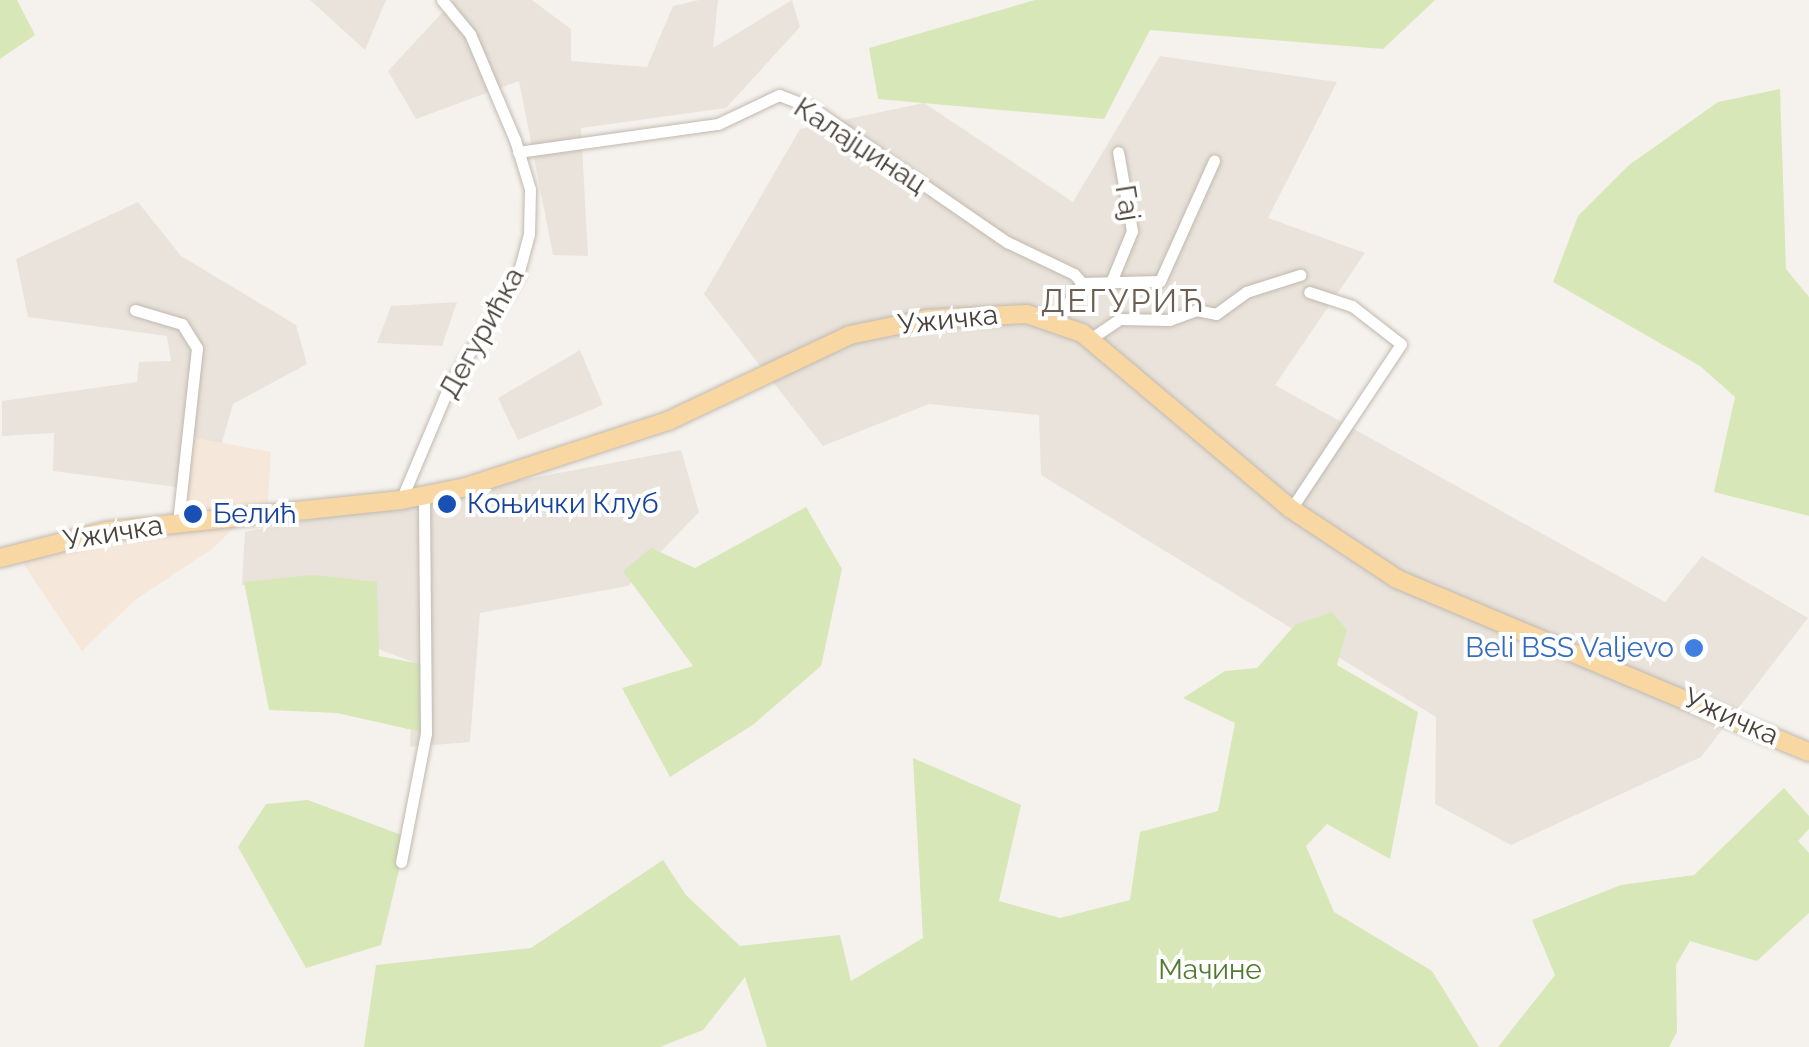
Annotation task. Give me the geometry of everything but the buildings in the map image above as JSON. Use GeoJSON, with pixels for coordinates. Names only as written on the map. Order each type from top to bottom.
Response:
{"type":"FeatureCollection","features":[{"type":"Feature","properties":{"kind":"main road","name":"Ужичка"},"geometry":{"type":"LineString","coordinates":[[0,558],[85,535],[424,496],[640,431],[850,335],[991,313],[1056,320],[1090,339],[1291,509],[1408,584],[1634,673],[1809,752]]}},
{"type":"Feature","properties":{"kind":"street","name":"Дегурићка"},"geometry":{"type":"LineString","coordinates":[[401,500],[450,384],[518,276],[530,189],[470,34],[442,0]]}},
{"type":"Feature","properties":{"kind":"street","name":"Калајџинац"},"geometry":{"type":"LineString","coordinates":[[518,152],[718,124],[779,95],[811,107],[858,145],[1082,284]]}},
{"type":"Feature","properties":{"kind":"street","name":"Гај"},"geometry":{"type":"LineString","coordinates":[[1111,282],[1132,231],[1118,152]]}},
{"type":"Feature","properties":{"kind":"street"},"geometry":{"type":"LineString","coordinates":[[1056,320],[1082,284],[1160,281],[1214,161]]}},
{"type":"Feature","properties":{"kind":"street"},"geometry":{"type":"LineString","coordinates":[[1090,339],[1120,318],[1216,314],[1246,292],[1300,275]]}},
{"type":"Feature","properties":{"kind":"street"},"geometry":{"type":"LineString","coordinates":[[1291,509],[1401,344],[1352,306],[1309,292]]}},
{"type":"Feature","properties":{"kind":"street"},"geometry":{"type":"LineString","coordinates":[[136,310],[182,324],[196,348],[178,524]]}},
{"type":"Feature","properties":{"kind":"street"},"geometry":{"type":"LineString","coordinates":[[401,862],[426,733],[424,496]]}},
{"type":"Feature","properties":{"kind":"shaded area"},"geometry":{"type":"Polygon","coordinates":[[[310,0],[386,0],[365,50],[310,0]]]}},
{"type":"Feature","properties":{"kind":"shaded area"},"geometry":{"type":"Polygon","coordinates":[[[454,0],[532,0],[571,29],[571,61],[647,67],[673,6],[718,0],[713,48],[792,0],[800,27],[726,108],[581,128],[588,256],[553,255],[519,81],[416,119],[388,71],[454,0]]]}},
{"type":"Feature","properties":{"kind":"shaded area"},"geometry":{"type":"Polygon","coordinates":[[[1160,56],[1337,82],[1268,218],[1365,253],[1275,385],[1665,602],[1702,556],[1808,618],[1701,757],[1511,845],[1435,804],[1436,717],[1041,475],[1039,415],[929,404],[823,446],[704,294],[800,129],[924,103],[1073,202],[1160,56]]]}},
{"type":"Feature","properties":{"kind":"shaded area"},"geometry":{"type":"Polygon","coordinates":[[[138,202],[181,256],[296,325],[307,364],[233,404],[208,491],[53,471],[54,433],[2,436],[2,401],[137,382],[139,362],[171,361],[167,336],[28,317],[16,259],[138,202]]]}},
{"type":"Feature","properties":{"kind":"shaded area"},"geometry":{"type":"Polygon","coordinates":[[[457,302],[442,346],[377,343],[391,306],[457,302]]]}},
{"type":"Feature","properties":{"kind":"shaded area"},"geometry":{"type":"Polygon","coordinates":[[[580,350],[603,405],[518,440],[498,398],[580,350]]]}},
{"type":"Feature","properties":{"kind":"shaded area"},"geometry":{"type":"Polygon","coordinates":[[[190,437],[271,452],[267,514],[245,517],[212,549],[135,600],[82,651],[16,553],[178,523],[190,437]]]}},
{"type":"Feature","properties":{"kind":"shaded area"},"geometry":{"type":"Polygon","coordinates":[[[681,450],[699,512],[628,586],[480,613],[470,742],[410,747],[413,662],[378,649],[371,586],[242,585],[245,532],[681,450]]]}},
{"type":"Feature","properties":{"kind":"green space"},"geometry":{"type":"Polygon","coordinates":[[[0,0],[17,0],[35,35],[0,59],[0,0]]]}},
{"type":"Feature","properties":{"kind":"green space"},"geometry":{"type":"Polygon","coordinates":[[[1035,0],[1435,0],[1383,49],[1150,30],[1104,119],[878,99],[869,48],[1035,0]]]}},
{"type":"Feature","properties":{"kind":"green space"},"geometry":{"type":"Polygon","coordinates":[[[1780,89],[1786,269],[1809,297],[1809,516],[1714,492],[1735,397],[1700,366],[1553,282],[1578,216],[1629,165],[1718,102],[1780,89]]]}},
{"type":"Feature","properties":{"kind":"green space"},"geometry":{"type":"Polygon","coordinates":[[[806,507],[842,569],[821,666],[754,724],[670,777],[622,688],[693,666],[623,571],[651,548],[695,568],[806,507]]]}},
{"type":"Feature","properties":{"kind":"green space"},"geometry":{"type":"Polygon","coordinates":[[[313,575],[377,582],[379,656],[426,665],[426,733],[337,713],[269,710],[244,582],[313,575]]]}},
{"type":"Feature","properties":{"kind":"green space","name":"Мачине"},"geometry":{"type":"Polygon","coordinates":[[[1332,612],[1347,630],[1337,665],[1418,712],[1390,859],[1327,824],[1306,846],[1334,912],[1432,971],[1479,1047],[767,1047],[745,977],[703,1030],[660,1047],[364,1047],[376,965],[531,948],[663,860],[686,895],[740,946],[840,935],[851,981],[923,938],[913,758],[1021,805],[999,901],[1060,918],[1130,900],[1140,832],[1218,811],[1235,723],[1183,698],[1225,671],[1257,668],[1295,625],[1332,612]]]}},
{"type":"Feature","properties":{"kind":"green space"},"geometry":{"type":"Polygon","coordinates":[[[1784,788],[1809,816],[1809,829],[1798,841],[1809,853],[1809,913],[1757,961],[1690,941],[1676,965],[1677,1032],[1669,1047],[1498,1047],[1555,975],[1532,920],[1621,885],[1694,875],[1784,788]]]}},
{"type":"Feature","properties":{"kind":"green space"},"geometry":{"type":"Polygon","coordinates":[[[308,800],[407,837],[381,945],[306,968],[238,847],[266,804],[308,800]]]}},
{"type":"Feature","properties":{"kind":"place","name":"Коњички Клуб"},"geometry":{"type":"Point","coordinates":[447,504]}},
{"type":"Feature","properties":{"kind":"place","name":"Белић"},"geometry":{"type":"Point","coordinates":[193,514]}},
{"type":"Feature","properties":{"kind":"place","name":"Beli BSS Valjevo"},"geometry":{"type":"Point","coordinates":[1694,648]}},
{"type":"Feature","properties":{"kind":"district","name":"ДЕГУРИЋ"},"geometry":{"type":"Point","coordinates":[1123,301]}}]}
